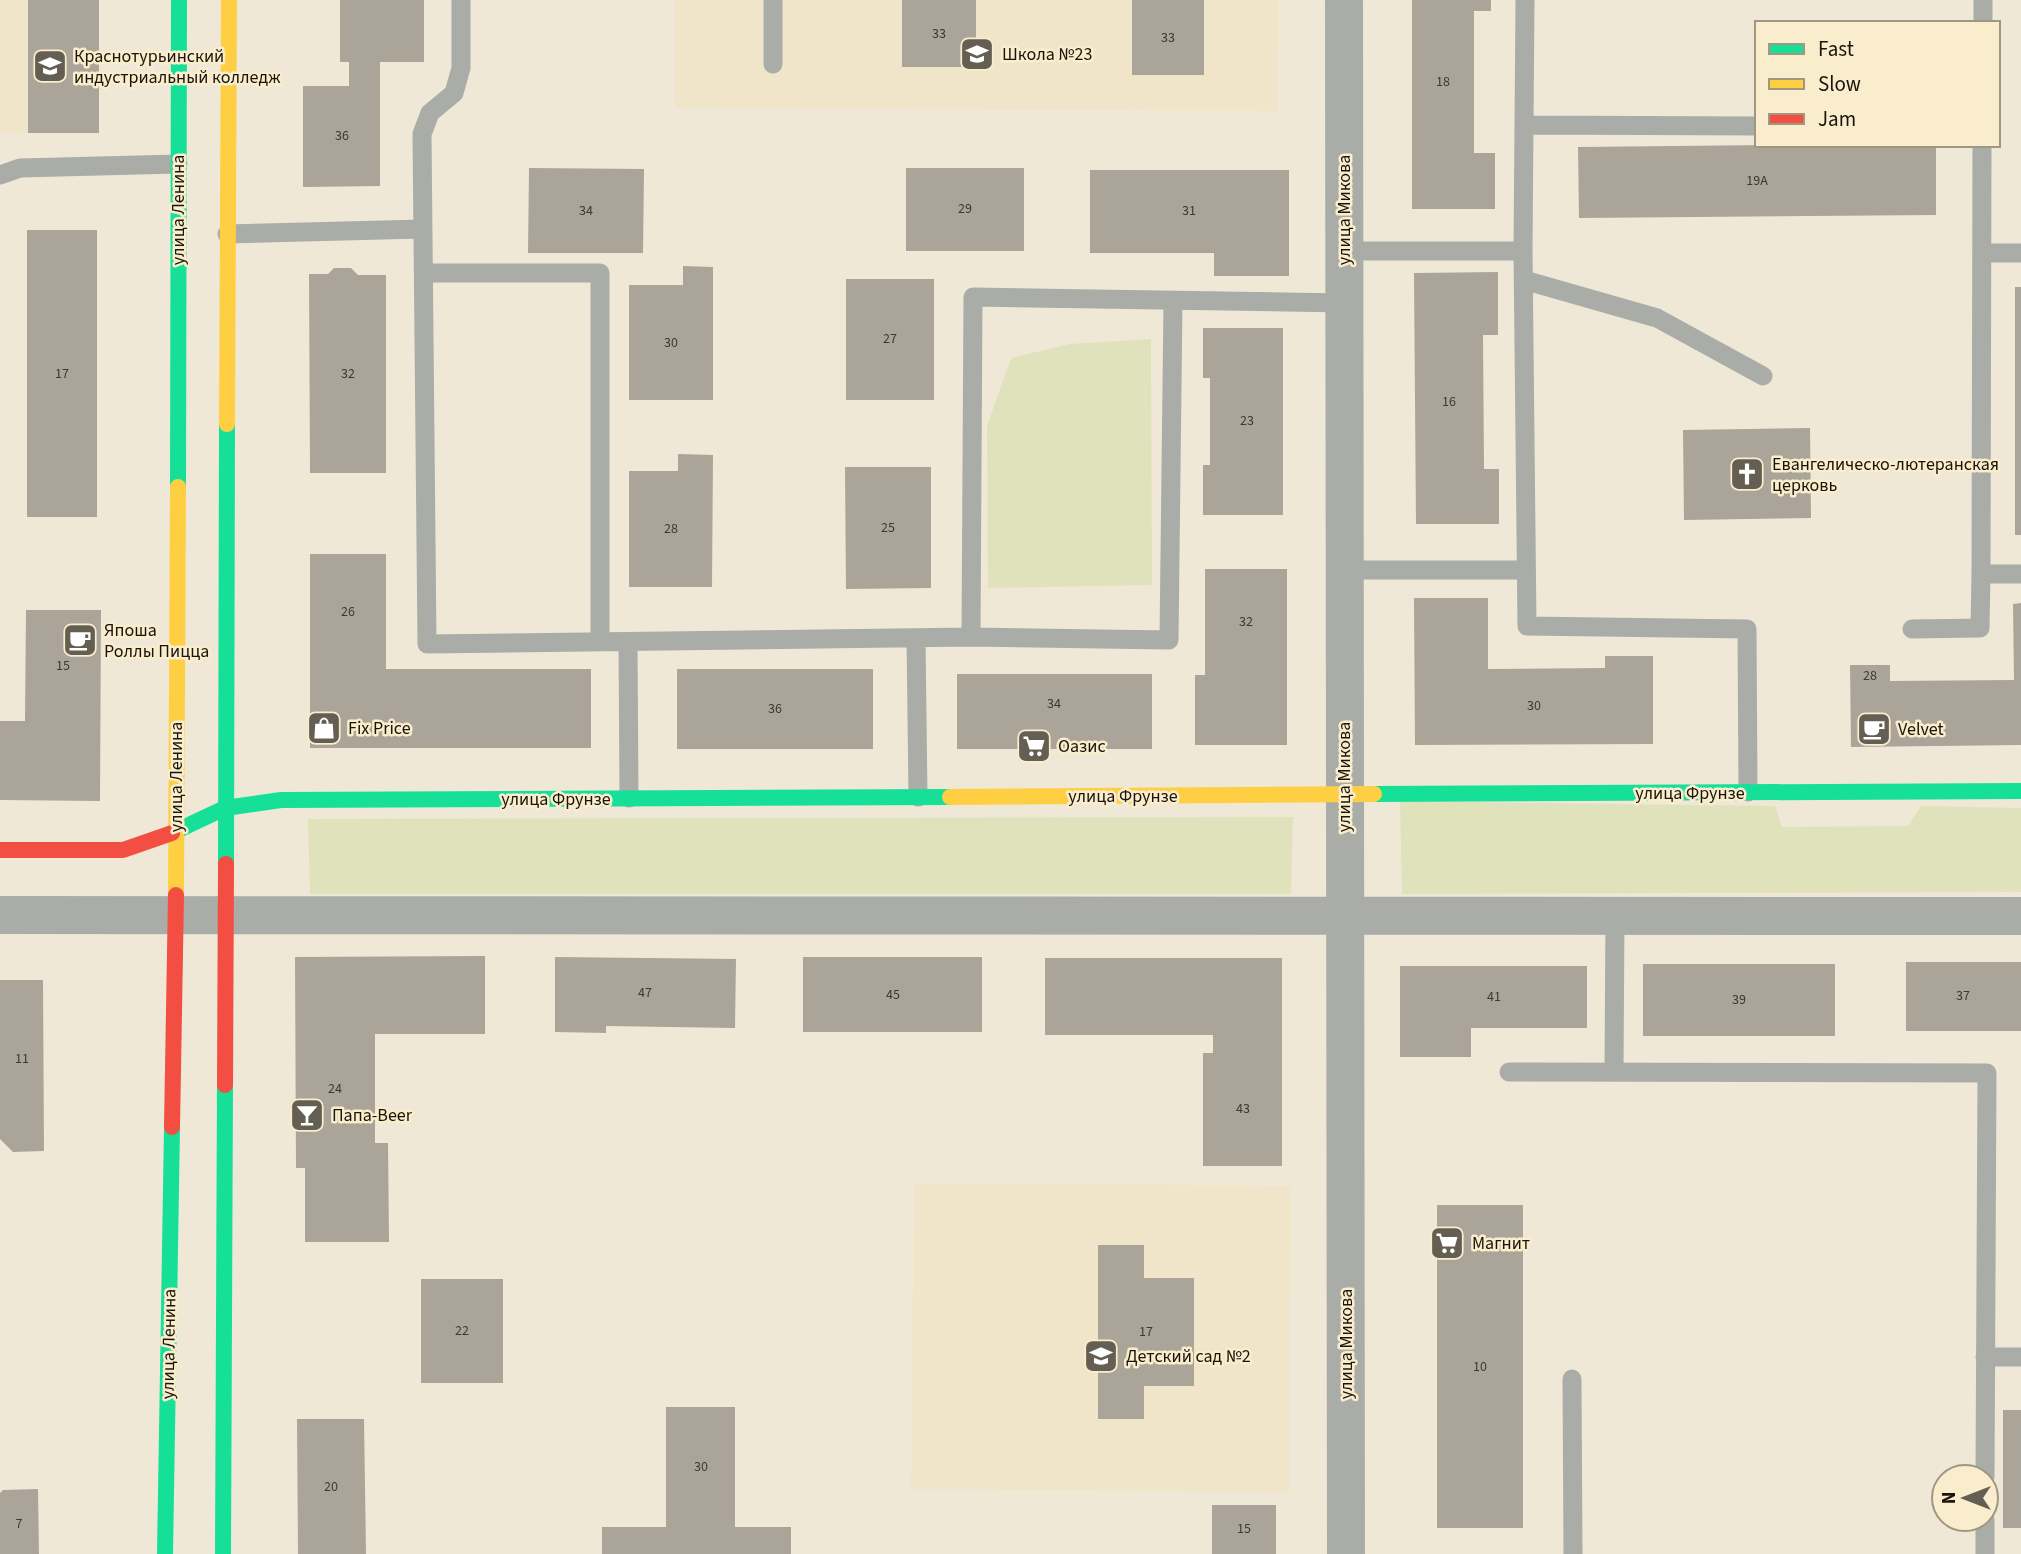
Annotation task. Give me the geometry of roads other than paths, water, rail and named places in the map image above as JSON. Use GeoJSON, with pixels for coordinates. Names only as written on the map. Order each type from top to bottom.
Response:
{"type":"FeatureCollection","features":[{"type":"Feature","properties":{"kind":"street","name":"улица Ленина"},"geometry":{"type":"LineString","coordinates":[[165,1554],[177,831],[179,0]]}},
{"type":"Feature","properties":{"kind":"street"},"geometry":{"type":"LineString","coordinates":[[223,1554],[229,0]]}},
{"type":"Feature","properties":{"kind":"street","name":"улица Микова"},"geometry":{"type":"LineString","coordinates":[[1344,0],[1346,1554]]}},
{"type":"Feature","properties":{"kind":"street","name":"улица Фрунзе"},"geometry":{"type":"LineString","coordinates":[[177,831],[225,808],[281,800],[2021,791]]}},
{"type":"Feature","properties":{"kind":"street"},"geometry":{"type":"LineString","coordinates":[[0,850],[123,850],[177,831]]}},
{"type":"Feature","properties":{"kind":"street"},"geometry":{"type":"LineString","coordinates":[[0,915],[2021,916]]}},
{"type":"Feature","properties":{"kind":"lane"},"geometry":{"type":"LineString","coordinates":[[461,0],[461,68],[454,93],[430,113],[422,134],[427,644],[916,638],[1169,640],[1173,302]]}},
{"type":"Feature","properties":{"kind":"lane"},"geometry":{"type":"LineString","coordinates":[[773,0],[773,64]]}},
{"type":"Feature","properties":{"kind":"lane"},"geometry":{"type":"LineString","coordinates":[[1525,0],[1523,251],[1527,626],[1747,629],[1748,792]]}},
{"type":"Feature","properties":{"kind":"lane"},"geometry":{"type":"LineString","coordinates":[[1983,0],[1983,21]]}},
{"type":"Feature","properties":{"kind":"lane"},"geometry":{"type":"LineString","coordinates":[[1524,125],[1755,126]]}},
{"type":"Feature","properties":{"kind":"lane"},"geometry":{"type":"LineString","coordinates":[[1912,629],[1980,628],[1982,147]]}},
{"type":"Feature","properties":{"kind":"lane"},"geometry":{"type":"LineString","coordinates":[[0,175],[20,167],[178,164]]}},
{"type":"Feature","properties":{"kind":"lane"},"geometry":{"type":"LineString","coordinates":[[227,234],[423,229]]}},
{"type":"Feature","properties":{"kind":"lane"},"geometry":{"type":"LineString","coordinates":[[1344,251],[1523,251]]}},
{"type":"Feature","properties":{"kind":"lane"},"geometry":{"type":"LineString","coordinates":[[1982,253],[2021,253]]}},
{"type":"Feature","properties":{"kind":"lane"},"geometry":{"type":"LineString","coordinates":[[424,273],[600,273],[600,642]]}},
{"type":"Feature","properties":{"kind":"lane"},"geometry":{"type":"LineString","coordinates":[[1524,280],[1657,318],[1763,376]]}},
{"type":"Feature","properties":{"kind":"lane"},"geometry":{"type":"LineString","coordinates":[[971,638],[973,297],[1344,303]]}},
{"type":"Feature","properties":{"kind":"lane"},"geometry":{"type":"LineString","coordinates":[[1344,570],[1526,570]]}},
{"type":"Feature","properties":{"kind":"lane"},"geometry":{"type":"LineString","coordinates":[[1981,574],[2021,574]]}},
{"type":"Feature","properties":{"kind":"lane"},"geometry":{"type":"LineString","coordinates":[[916,638],[918,797]]}},
{"type":"Feature","properties":{"kind":"lane"},"geometry":{"type":"LineString","coordinates":[[628,642],[629,798]]}},
{"type":"Feature","properties":{"kind":"lane"},"geometry":{"type":"LineString","coordinates":[[1614,1072],[1615,915]]}},
{"type":"Feature","properties":{"kind":"lane"},"geometry":{"type":"LineString","coordinates":[[1509,1072],[1987,1073],[1985,1463]]}},
{"type":"Feature","properties":{"kind":"lane"},"geometry":{"type":"LineString","coordinates":[[1985,1357],[2021,1357]]}},
{"type":"Feature","properties":{"kind":"lane"},"geometry":{"type":"LineString","coordinates":[[1572,1379],[1573,1554]]}},
{"type":"Feature","properties":{"kind":"lane"},"geometry":{"type":"LineString","coordinates":[[1985,1533],[1985,1554]]}},
{"type":"Feature","properties":{"kind":"place","name":"Школа №23"},"geometry":{"type":"Point","coordinates":[977,54]}},
{"type":"Feature","properties":{"kind":"place","name":"Краснотурьинский индустриальный колледж"},"geometry":{"type":"Point","coordinates":[50,66]}},
{"type":"Feature","properties":{"kind":"place","name":"Евангелическо-лютеранская церковь"},"geometry":{"type":"Point","coordinates":[1747,474]}},
{"type":"Feature","properties":{"kind":"place","name":"Япоша Роллы Пицца"},"geometry":{"type":"Point","coordinates":[80,640]}},
{"type":"Feature","properties":{"kind":"place","name":"Fix Price"},"geometry":{"type":"Point","coordinates":[324,728]}},
{"type":"Feature","properties":{"kind":"place","name":"Velvet"},"geometry":{"type":"Point","coordinates":[1874,729]}},
{"type":"Feature","properties":{"kind":"place","name":"Оазис"},"geometry":{"type":"Point","coordinates":[1034,746]}},
{"type":"Feature","properties":{"kind":"place","name":"Папа-Beer"},"geometry":{"type":"Point","coordinates":[307,1115]}},
{"type":"Feature","properties":{"kind":"place","name":"Магнит"},"geometry":{"type":"Point","coordinates":[1447,1243]}},
{"type":"Feature","properties":{"kind":"place","name":"Детский сад №2"},"geometry":{"type":"Point","coordinates":[1101,1356]}}]}
